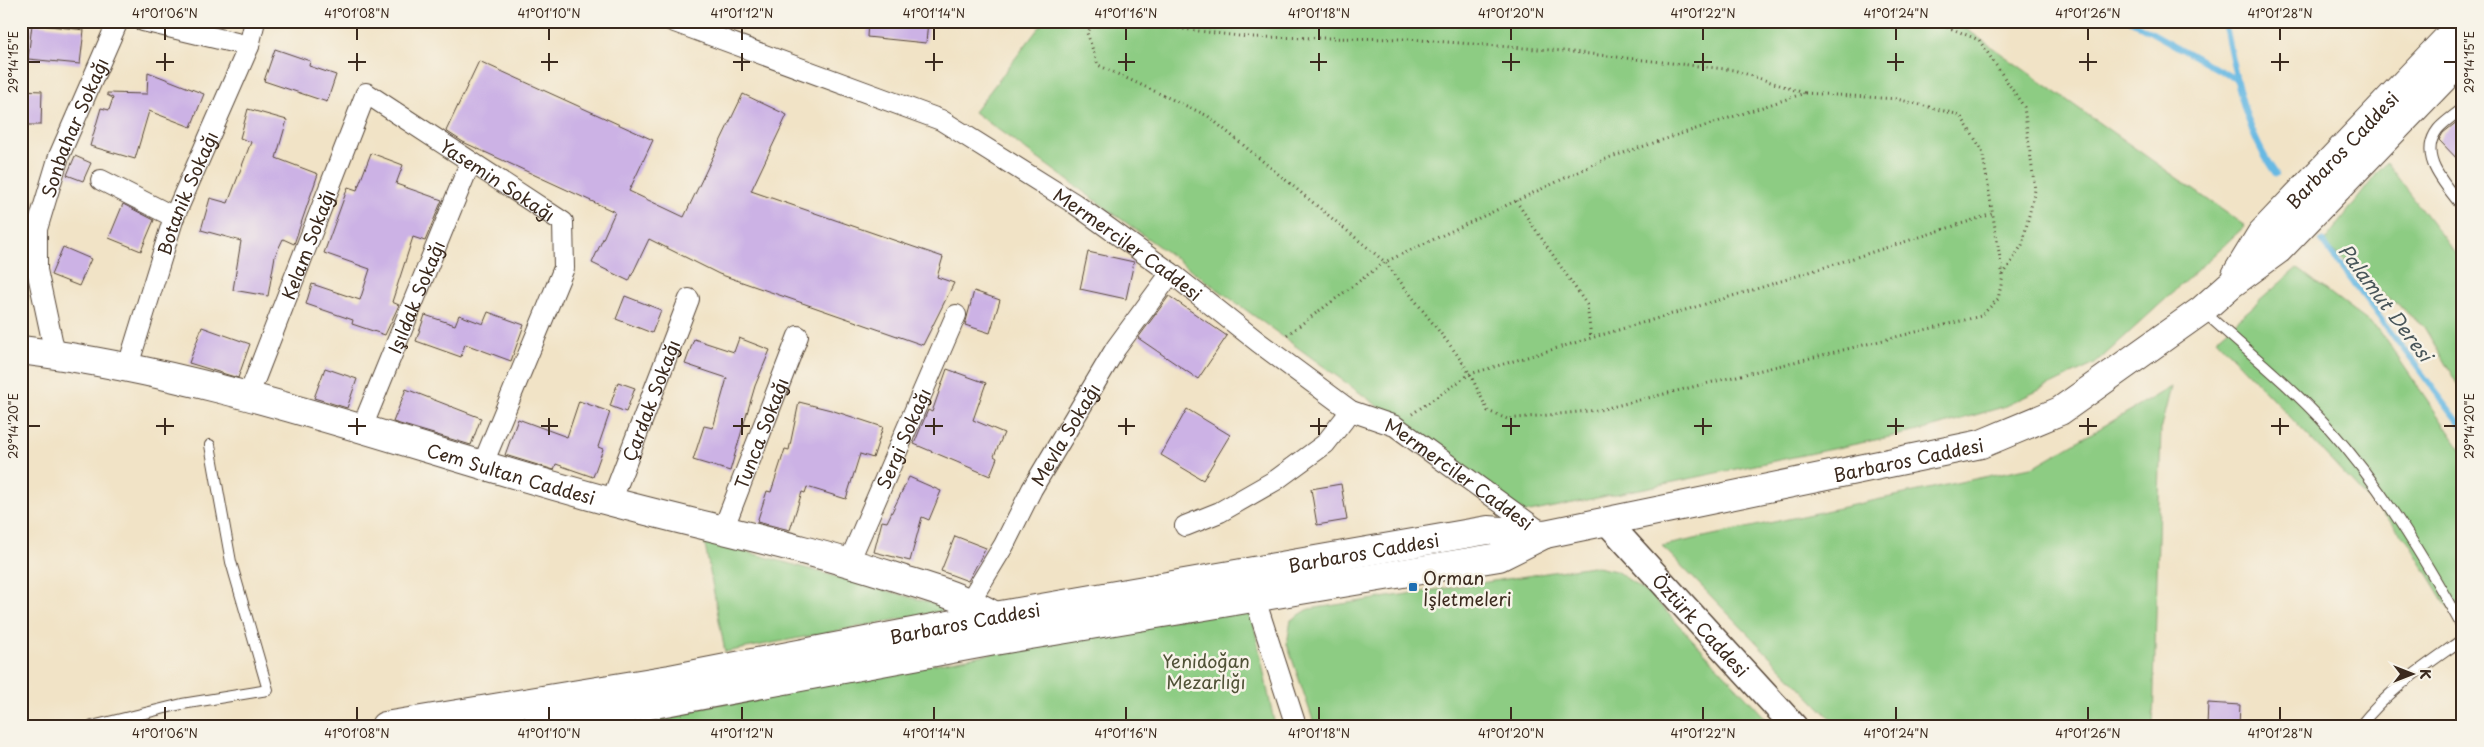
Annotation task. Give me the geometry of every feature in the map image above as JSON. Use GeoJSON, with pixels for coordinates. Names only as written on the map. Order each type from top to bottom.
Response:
{"type":"FeatureCollection","features":[{"type":"Feature","properties":{"kind":"main road","name":"Barbaros Caddesi"},"geometry":{"type":"LineString","coordinates":[[2230,285],[2261,234],[2463,22]]}},
{"type":"Feature","properties":{"kind":"main road","name":"Barbaros Caddesi"},"geometry":{"type":"LineString","coordinates":[[536,726],[1256,572],[1488,530],[1545,534],[1981,444],[2060,411],[2202,310],[2230,285],[2278,250],[2463,58]]}},
{"type":"Feature","properties":{"kind":"main road","name":"Cem Sultan Caddesi"},"geometry":{"type":"LineString","coordinates":[[21,350],[54,354],[127,369],[248,397],[611,502],[849,562],[970,601],[998,628]]}},
{"type":"Feature","properties":{"kind":"main road","name":"Barbaros Caddesi"},"geometry":{"type":"LineString","coordinates":[[385,726],[670,678],[998,628],[1255,599],[1499,557],[1545,534]]}},
{"type":"Feature","properties":{"kind":"main road"},"geometry":{"type":"LineString","coordinates":[[1255,599],[1256,572]]}},
{"type":"Feature","properties":{"kind":"street","name":"Sonbahar Sokağı"},"geometry":{"type":"LineString","coordinates":[[54,354],[37,270],[37,229],[59,156],[118,21]]}},
{"type":"Feature","properties":{"kind":"street"},"geometry":{"type":"LineString","coordinates":[[143,21],[249,46]]}},
{"type":"Feature","properties":{"kind":"street","name":"Botanik Sokağı"},"geometry":{"type":"LineString","coordinates":[[127,369],[174,217],[249,46],[255,21]]}},
{"type":"Feature","properties":{"kind":"street","name":"Mermerciler Caddesi"},"geometry":{"type":"LineString","coordinates":[[672,21],[941,120],[1075,204],[1171,273],[1267,349],[1351,411],[1395,426],[1545,534]]}},
{"type":"Feature","properties":{"kind":"street","name":"Yasemin Sokağı"},"geometry":{"type":"LineString","coordinates":[[366,93],[470,163],[563,222],[564,268],[482,466]]}},
{"type":"Feature","properties":{"kind":"street","name":"Kelam Sokağı"},"geometry":{"type":"LineString","coordinates":[[248,397],[366,93]]}},
{"type":"Feature","properties":{"kind":"street","name":"Işıldak Sokağı"},"geometry":{"type":"LineString","coordinates":[[360,430],[470,163]]}},
{"type":"Feature","properties":{"kind":"street"},"geometry":{"type":"LineString","coordinates":[[101,180],[174,217]]}},
{"type":"Feature","properties":{"kind":"street","name":"Mevla Sokağı"},"geometry":{"type":"LineString","coordinates":[[970,601],[1004,545],[1032,489],[1116,348],[1171,273]]}},
{"type":"Feature","properties":{"kind":"street","name":"Çardak Sokağı"},"geometry":{"type":"LineString","coordinates":[[611,502],[689,300]]}},
{"type":"Feature","properties":{"kind":"street","name":"Sergi Sokağı"},"geometry":{"type":"LineString","coordinates":[[849,562],[956,315]]}},
{"type":"Feature","properties":{"kind":"street","name":"Tunca Sokağı"},"geometry":{"type":"LineString","coordinates":[[723,530],[798,336]]}},
{"type":"Feature","properties":{"kind":"street"},"geometry":{"type":"LineString","coordinates":[[1185,526],[1220,512],[1276,480],[1325,444],[1351,411]]}},
{"type":"Feature","properties":{"kind":"street","name":"Öztürk Caddesi"},"geometry":{"type":"LineString","coordinates":[[1608,522],[1794,726]]}},
{"type":"Feature","properties":{"kind":"street"},"geometry":{"type":"LineString","coordinates":[[1255,599],[1296,726]]}},
{"type":"Feature","properties":{"kind":"lane"},"geometry":{"type":"LineString","coordinates":[[2463,108],[2440,127],[2430,150],[2433,166],[2463,208]]}},
{"type":"Feature","properties":{"kind":"lane"},"geometry":{"type":"LineString","coordinates":[[2202,310],[2298,396],[2355,458],[2393,513],[2463,628]]}},
{"type":"Feature","properties":{"kind":"lane"},"geometry":{"type":"LineString","coordinates":[[92,726],[182,704],[268,690],[231,562],[210,446]]}},
{"type":"Feature","properties":{"kind":"lane"},"geometry":{"type":"LineString","coordinates":[[2360,726],[2393,689],[2463,639]]}},
{"type":"Feature","properties":{"kind":"path"},"geometry":{"type":"LineString","coordinates":[[1095,21],[1087,33],[1098,65],[1208,116],[1385,262],[1456,353],[1470,374],[1488,411],[1507,419],[1599,410],[1981,316],[1998,300],[2003,276],[2022,245],[2035,190],[2024,107],[1979,40],[1932,21]]}},
{"type":"Feature","properties":{"kind":"path"},"geometry":{"type":"LineString","coordinates":[[1140,21],[1143,24],[1247,37],[1408,39],[1563,51],[1686,64],[1734,70],[1805,93],[1898,99],[1960,115],[1982,150],[2003,276]]}},
{"type":"Feature","properties":{"kind":"path"},"geometry":{"type":"LineString","coordinates":[[1267,349],[1385,262],[1608,158],[1805,93]]}},
{"type":"Feature","properties":{"kind":"path"},"geometry":{"type":"LineString","coordinates":[[1516,201],[1587,306],[1591,338]]}},
{"type":"Feature","properties":{"kind":"path"},"geometry":{"type":"LineString","coordinates":[[1395,426],[1470,374],[1756,289],[1992,214]]}},
{"type":"Feature","properties":{"kind":"green space"},"geometry":{"type":"Polygon","coordinates":[[[1044,21],[1955,21],[2245,226],[2095,364],[2003,407],[1923,430],[1525,513],[974,112],[1044,21]]]}},
{"type":"Feature","properties":{"kind":"green space"},"geometry":{"type":"Polygon","coordinates":[[[2386,162],[2463,264],[2463,394],[2424,327],[2323,243],[2386,162]]]}},
{"type":"Feature","properties":{"kind":"green space"},"geometry":{"type":"Polygon","coordinates":[[[2297,268],[2379,330],[2463,452],[2463,632],[2408,541],[2216,339],[2297,268]]]}},
{"type":"Feature","properties":{"kind":"green space"},"geometry":{"type":"Polygon","coordinates":[[[2171,387],[2161,427],[2153,726],[1838,726],[1662,546],[2035,466],[2171,387]]]}},
{"type":"Feature","properties":{"kind":"green space"},"geometry":{"type":"Polygon","coordinates":[[[704,540],[953,609],[725,652],[704,540]]]}},
{"type":"Feature","properties":{"kind":"green space"},"geometry":{"type":"Polygon","coordinates":[[[1592,566],[1616,571],[1651,595],[1773,726],[1315,726],[1287,644],[1291,620],[1309,609],[1592,566]]]}},
{"type":"Feature","properties":{"kind":"green space","name":"Yenidoğan Mezarlığı"},"geometry":{"type":"Polygon","coordinates":[[[1250,606],[1275,726],[614,726],[696,708],[1250,606]]]}},
{"type":"Feature","properties":{"kind":"building"},"geometry":{"type":"Polygon","coordinates":[[[868,21],[928,21],[926,43],[867,37],[868,21]]]}},
{"type":"Feature","properties":{"kind":"building"},"geometry":{"type":"Polygon","coordinates":[[[32,24],[84,30],[80,64],[28,59],[32,24]]]}},
{"type":"Feature","properties":{"kind":"building"},"geometry":{"type":"Polygon","coordinates":[[[275,49],[310,61],[309,66],[336,75],[327,102],[264,81],[275,49]]]}},
{"type":"Feature","properties":{"kind":"building"},"geometry":{"type":"Polygon","coordinates":[[[479,61],[653,140],[629,191],[684,217],[743,94],[787,115],[751,191],[943,257],[937,277],[954,283],[923,345],[719,274],[649,239],[629,281],[592,263],[615,212],[463,142],[446,131],[479,61]]]}},
{"type":"Feature","properties":{"kind":"building"},"geometry":{"type":"Polygon","coordinates":[[[148,72],[204,94],[191,127],[149,111],[135,159],[90,146],[101,108],[109,110],[113,98],[107,95],[107,93],[147,94],[148,72]]]}},
{"type":"Feature","properties":{"kind":"building"},"geometry":{"type":"Polygon","coordinates":[[[21,90],[42,91],[41,125],[21,125],[21,90]]]}},
{"type":"Feature","properties":{"kind":"building"},"geometry":{"type":"Polygon","coordinates":[[[248,109],[287,120],[276,158],[318,174],[294,244],[283,239],[275,256],[268,296],[233,290],[241,241],[201,230],[210,198],[228,203],[251,142],[240,138],[248,109]]]}},
{"type":"Feature","properties":{"kind":"building"},"geometry":{"type":"Polygon","coordinates":[[[2463,117],[2463,165],[2439,140],[2443,133],[2463,117]]]}},
{"type":"Feature","properties":{"kind":"building"},"geometry":{"type":"Polygon","coordinates":[[[371,153],[403,165],[396,184],[442,200],[425,241],[413,237],[392,302],[399,305],[385,335],[352,324],[353,320],[306,304],[312,284],[360,300],[370,269],[324,253],[348,187],[357,190],[371,153]]]}},
{"type":"Feature","properties":{"kind":"building"},"geometry":{"type":"Polygon","coordinates":[[[75,156],[91,163],[83,181],[67,175],[75,156]]]}},
{"type":"Feature","properties":{"kind":"building"},"geometry":{"type":"Polygon","coordinates":[[[123,204],[154,220],[141,251],[109,238],[123,204]]]}},
{"type":"Feature","properties":{"kind":"building"},"geometry":{"type":"Polygon","coordinates":[[[63,247],[91,259],[79,286],[51,275],[63,247]]]}},
{"type":"Feature","properties":{"kind":"building"},"geometry":{"type":"Polygon","coordinates":[[[1088,252],[1134,262],[1126,299],[1080,289],[1088,252]]]}},
{"type":"Feature","properties":{"kind":"building"},"geometry":{"type":"Polygon","coordinates":[[[974,291],[1000,300],[990,333],[965,325],[974,291]]]}},
{"type":"Feature","properties":{"kind":"building"},"geometry":{"type":"Polygon","coordinates":[[[625,296],[661,310],[652,333],[616,319],[625,296]]]}},
{"type":"Feature","properties":{"kind":"building"},"geometry":{"type":"Polygon","coordinates":[[[1169,296],[1227,336],[1198,379],[1138,338],[1169,296]]]}},
{"type":"Feature","properties":{"kind":"building"},"geometry":{"type":"Polygon","coordinates":[[[488,312],[524,325],[511,361],[465,344],[461,357],[416,341],[425,315],[455,325],[459,315],[483,324],[488,312]]]}},
{"type":"Feature","properties":{"kind":"building"},"geometry":{"type":"Polygon","coordinates":[[[202,327],[250,344],[238,378],[189,363],[202,327]]]}},
{"type":"Feature","properties":{"kind":"building"},"geometry":{"type":"Polygon","coordinates":[[[739,338],[770,350],[755,386],[730,471],[693,460],[704,426],[713,428],[727,378],[685,364],[694,339],[734,352],[739,338]]]}},
{"type":"Feature","properties":{"kind":"building"},"geometry":{"type":"Polygon","coordinates":[[[325,368],[357,379],[347,408],[314,398],[325,368]]]}},
{"type":"Feature","properties":{"kind":"building"},"geometry":{"type":"Polygon","coordinates":[[[947,369],[986,383],[973,420],[1004,433],[994,456],[997,458],[990,476],[914,444],[928,410],[932,412],[947,369]]]}},
{"type":"Feature","properties":{"kind":"building"},"geometry":{"type":"Polygon","coordinates":[[[618,382],[635,388],[626,412],[610,406],[618,382]]]}},
{"type":"Feature","properties":{"kind":"building"},"geometry":{"type":"Polygon","coordinates":[[[406,389],[481,418],[471,445],[393,422],[406,389]]]}},
{"type":"Feature","properties":{"kind":"building"},"geometry":{"type":"Polygon","coordinates":[[[579,401],[610,412],[598,447],[603,449],[593,477],[556,464],[554,470],[505,455],[518,419],[567,437],[579,401]]]}},
{"type":"Feature","properties":{"kind":"building"},"geometry":{"type":"Polygon","coordinates":[[[799,402],[883,427],[873,458],[860,454],[846,499],[807,487],[805,493],[802,492],[790,530],[757,522],[767,491],[771,492],[785,449],[789,450],[799,402]]]}},
{"type":"Feature","properties":{"kind":"building"},"geometry":{"type":"Polygon","coordinates":[[[1187,409],[1230,435],[1203,480],[1161,455],[1187,409]]]}},
{"type":"Feature","properties":{"kind":"building"},"geometry":{"type":"Polygon","coordinates":[[[909,477],[941,491],[929,520],[922,517],[910,561],[874,552],[882,521],[887,522],[909,477]]]}},
{"type":"Feature","properties":{"kind":"building"},"geometry":{"type":"Polygon","coordinates":[[[1341,484],[1347,520],[1317,525],[1311,489],[1341,484]]]}},
{"type":"Feature","properties":{"kind":"building"},"geometry":{"type":"Polygon","coordinates":[[[955,536],[986,548],[968,581],[941,571],[955,536]]]}},
{"type":"Feature","properties":{"kind":"building"},"geometry":{"type":"Polygon","coordinates":[[[2208,703],[2240,705],[2239,726],[2207,726],[2208,703]]]}},
{"type":"Feature","properties":{"kind":"waterway"},"geometry":{"type":"LineString","coordinates":[[2131,21],[2237,80]]}},
{"type":"Feature","properties":{"kind":"waterway","name":"Palamut Deresi"},"geometry":{"type":"LineString","coordinates":[[2224,21],[2237,81],[2248,120],[2265,157],[2276,174]]}},
{"type":"Feature","properties":{"kind":"waterway","name":"Palamut Deresi"},"geometry":{"type":"LineString","coordinates":[[2322,241],[2463,428]]}},
{"type":"Feature","properties":{"kind":"place","name":"Orman İşletmeleri"},"geometry":{"type":"Point","coordinates":[1413,587]}}]}
